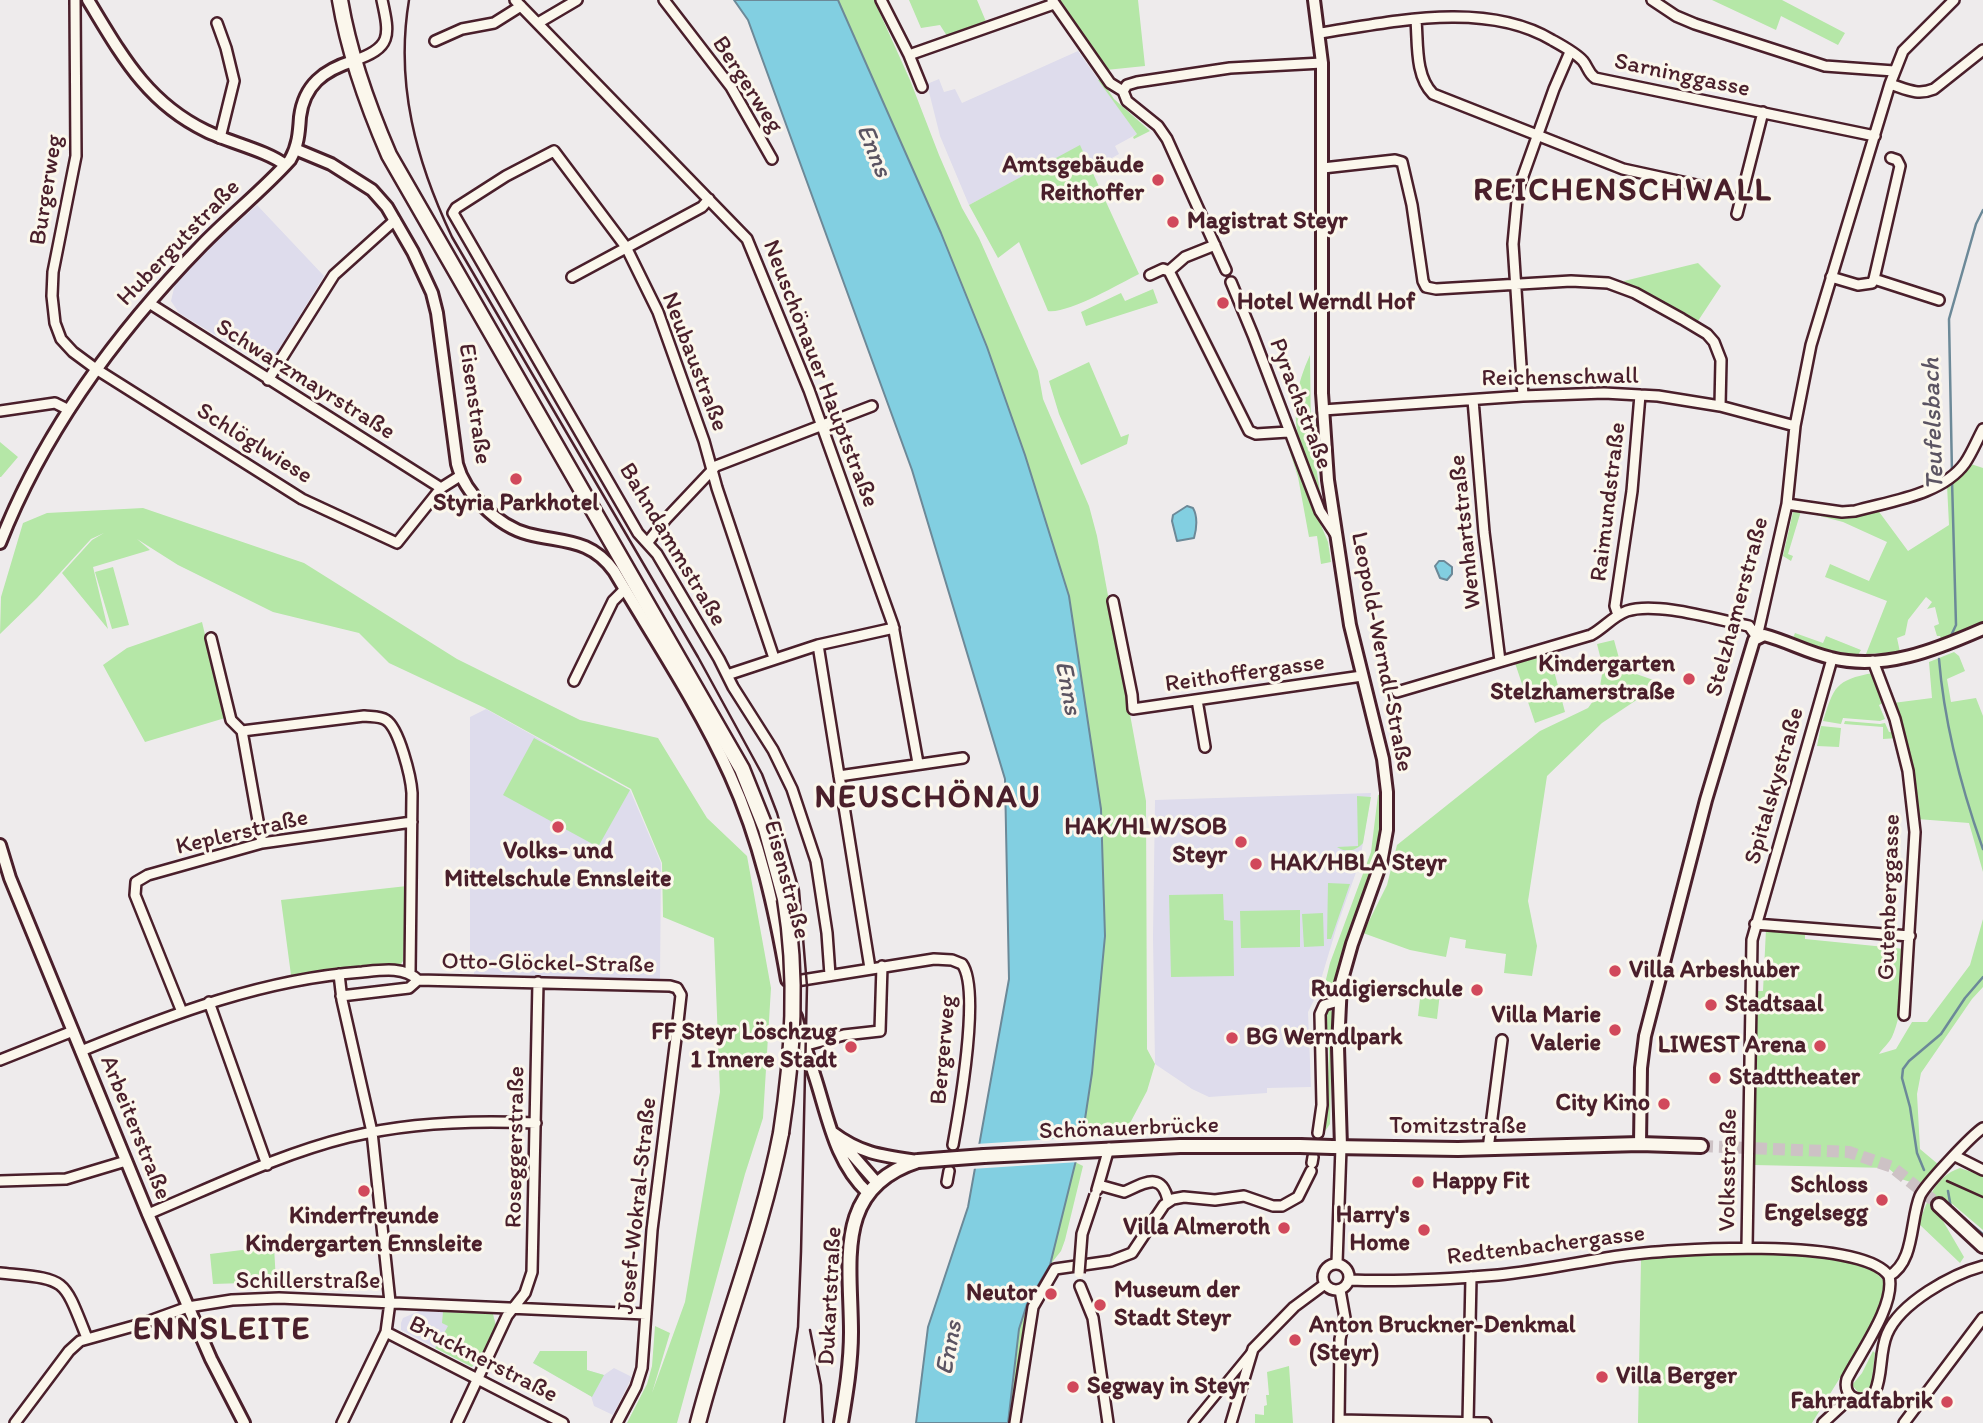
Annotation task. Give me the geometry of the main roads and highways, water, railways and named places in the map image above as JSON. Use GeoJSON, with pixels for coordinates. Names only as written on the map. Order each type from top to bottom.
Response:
{"type":"FeatureCollection","features":[{"type":"Feature","properties":{"kind":"main road","name":"Eisenstraße"},"geometry":{"type":"LineString","coordinates":[[340,0],[353,61],[368,107],[405,186],[742,769],[766,829],[785,899],[791,945],[793,995],[789,1075],[781,1133],[766,1200],[698,1423]]}},
{"type":"Feature","properties":{"kind":"main road","name":"Tomitzstraße"},"geometry":{"type":"LineString","coordinates":[[1336,1147],[1488,1149],[1640,1144],[1701,1146]]}},
{"type":"Feature","properties":{"kind":"main road","name":"Schönauerbrücke"},"geometry":{"type":"LineString","coordinates":[[873,1188],[896,1169],[918,1161],[1180,1146],[1336,1147]]}},
{"type":"Feature","properties":{"kind":"main road","name":"Dukartstraße"},"geometry":{"type":"LineString","coordinates":[[841,1423],[850,1358],[848,1272],[851,1238],[856,1216],[873,1188]]}},
{"type":"Feature","properties":{"kind":"main road"},"geometry":{"type":"LineString","coordinates":[[1939,1205],[1983,1246]]}},
{"type":"Feature","properties":{"kind":"water","name":"Enns"},"geometry":{"type":"Polygon","coordinates":[[[734,0],[838,0],[941,233],[987,347],[1025,455],[1069,596],[1101,809],[1105,936],[1092,1073],[1083,1132],[1050,1265],[1027,1304],[1019,1329],[1008,1423],[916,1423],[928,1327],[968,1207],[1009,979],[1005,779],[912,470],[748,20],[734,0]]]}},
{"type":"Feature","properties":{"kind":"water"},"geometry":{"type":"Polygon","coordinates":[[[1187,506],[1193,508],[1196,515],[1194,538],[1177,541],[1173,515],[1187,506]]]}},
{"type":"Feature","properties":{"kind":"water"},"geometry":{"type":"Polygon","coordinates":[[[1439,561],[1452,567],[1452,574],[1447,580],[1440,578],[1435,566],[1439,561]]]}},
{"type":"Feature","properties":{"kind":"waterway","name":"Teufelsbach"},"geometry":{"type":"LineString","coordinates":[[1952,474],[1949,319],[1976,224],[1983,210]]}},
{"type":"Feature","properties":{"kind":"waterway","name":"Teufelsbach"},"geometry":{"type":"LineString","coordinates":[[1949,640],[1956,625],[1952,480]]}},
{"type":"Feature","properties":{"kind":"waterway","name":"Teufelsbach"},"geometry":{"type":"LineString","coordinates":[[1939,659],[1955,755],[1983,849]]}},
{"type":"Feature","properties":{"kind":"waterway","name":"Teufelsbach"},"geometry":{"type":"LineString","coordinates":[[1924,1170],[1917,1153],[1910,1107],[1902,1078],[1903,1069],[1941,1034],[1983,977]]}},
{"type":"Feature","properties":{"kind":"waterway","name":"Teufelsbach"},"geometry":{"type":"LineString","coordinates":[[1948,1191],[1951,1208],[1983,1234]]}},
{"type":"Feature","properties":{"kind":"tunnel"},"geometry":{"type":"LineString","coordinates":[[1701,1146],[1849,1152],[1892,1167],[1939,1205]]}},
{"type":"Feature","properties":{"kind":"railway"},"geometry":{"type":"LineString","coordinates":[[409,0],[405,31],[407,92],[419,151],[439,208],[452,237],[698,657],[762,774],[777,813],[799,890],[807,986],[801,1252],[798,1327],[784,1423]]}},
{"type":"Feature","properties":{"kind":"railway"},"geometry":{"type":"LineString","coordinates":[[1947,1181],[1983,1197]]}},
{"type":"Feature","properties":{"kind":"railway"},"geometry":{"type":"LineString","coordinates":[[810,1330],[821,1385],[823,1423]]}},
{"type":"Feature","properties":{"kind":"place","name":"Amtsgebäude Reithoffer"},"geometry":{"type":"Point","coordinates":[1158,180]}},
{"type":"Feature","properties":{"kind":"place","name":"Magistrat Steyr"},"geometry":{"type":"Point","coordinates":[1173,222]}},
{"type":"Feature","properties":{"kind":"place","name":"Hotel Werndl Hof"},"geometry":{"type":"Point","coordinates":[1223,303]}},
{"type":"Feature","properties":{"kind":"place","name":"Styria Parkhotel"},"geometry":{"type":"Point","coordinates":[516,479]}},
{"type":"Feature","properties":{"kind":"place","name":"Kindergarten Stelzhamerstraße"},"geometry":{"type":"Point","coordinates":[1689,679]}},
{"type":"Feature","properties":{"kind":"place","name":"Volks- und Mittelschule Ennsleite"},"geometry":{"type":"Point","coordinates":[558,827]}},
{"type":"Feature","properties":{"kind":"place","name":"HAK/HLW/SOB Steyr"},"geometry":{"type":"Point","coordinates":[1241,842]}},
{"type":"Feature","properties":{"kind":"place","name":"HAK/HBLA Steyr"},"geometry":{"type":"Point","coordinates":[1256,864]}},
{"type":"Feature","properties":{"kind":"place","name":"Villa Arbeshuber"},"geometry":{"type":"Point","coordinates":[1615,971]}},
{"type":"Feature","properties":{"kind":"place","name":"Rudigierschule"},"geometry":{"type":"Point","coordinates":[1477,990]}},
{"type":"Feature","properties":{"kind":"place","name":"Stadtsaal"},"geometry":{"type":"Point","coordinates":[1711,1005]}},
{"type":"Feature","properties":{"kind":"place","name":"Villa Marie Valerie"},"geometry":{"type":"Point","coordinates":[1615,1030]}},
{"type":"Feature","properties":{"kind":"place","name":"BG Werndlpark"},"geometry":{"type":"Point","coordinates":[1232,1038]}},
{"type":"Feature","properties":{"kind":"place","name":"LIWEST Arena"},"geometry":{"type":"Point","coordinates":[1820,1046]}},
{"type":"Feature","properties":{"kind":"place","name":"FF Steyr Löschzug 1 Innere Stadt"},"geometry":{"type":"Point","coordinates":[851,1047]}},
{"type":"Feature","properties":{"kind":"place","name":"Stadttheater"},"geometry":{"type":"Point","coordinates":[1715,1078]}},
{"type":"Feature","properties":{"kind":"place","name":"City Kino"},"geometry":{"type":"Point","coordinates":[1664,1104]}},
{"type":"Feature","properties":{"kind":"place","name":"Happy Fit"},"geometry":{"type":"Point","coordinates":[1418,1182]}},
{"type":"Feature","properties":{"kind":"place","name":"Kinderfreunde Kindergarten Ennsleite"},"geometry":{"type":"Point","coordinates":[364,1191]}},
{"type":"Feature","properties":{"kind":"place","name":"Schloss Engelsegg"},"geometry":{"type":"Point","coordinates":[1882,1200]}},
{"type":"Feature","properties":{"kind":"place","name":"Villa Almeroth"},"geometry":{"type":"Point","coordinates":[1284,1228]}},
{"type":"Feature","properties":{"kind":"place","name":"Harry's Home"},"geometry":{"type":"Point","coordinates":[1424,1230]}},
{"type":"Feature","properties":{"kind":"place","name":"Neutor"},"geometry":{"type":"Point","coordinates":[1051,1294]}},
{"type":"Feature","properties":{"kind":"place","name":"Museum der Stadt Steyr"},"geometry":{"type":"Point","coordinates":[1100,1305]}},
{"type":"Feature","properties":{"kind":"place","name":"Anton Bruckner-Denkmal (Steyr)"},"geometry":{"type":"Point","coordinates":[1295,1340]}},
{"type":"Feature","properties":{"kind":"place","name":"Villa Berger"},"geometry":{"type":"Point","coordinates":[1602,1377]}},
{"type":"Feature","properties":{"kind":"place","name":"Segway in Steyr"},"geometry":{"type":"Point","coordinates":[1073,1387]}},
{"type":"Feature","properties":{"kind":"place","name":"Fahrradfabrik"},"geometry":{"type":"Point","coordinates":[1947,1402]}},
{"type":"Feature","properties":{"kind":"district","name":"REICHENSCHWALL"},"geometry":{"type":"Point","coordinates":[1623,192]}},
{"type":"Feature","properties":{"kind":"district","name":"NEUSCHÖNAU"},"geometry":{"type":"Point","coordinates":[928,799]}},
{"type":"Feature","properties":{"kind":"district","name":"ENNSLEITE"},"geometry":{"type":"Point","coordinates":[222,1331]}}]}
